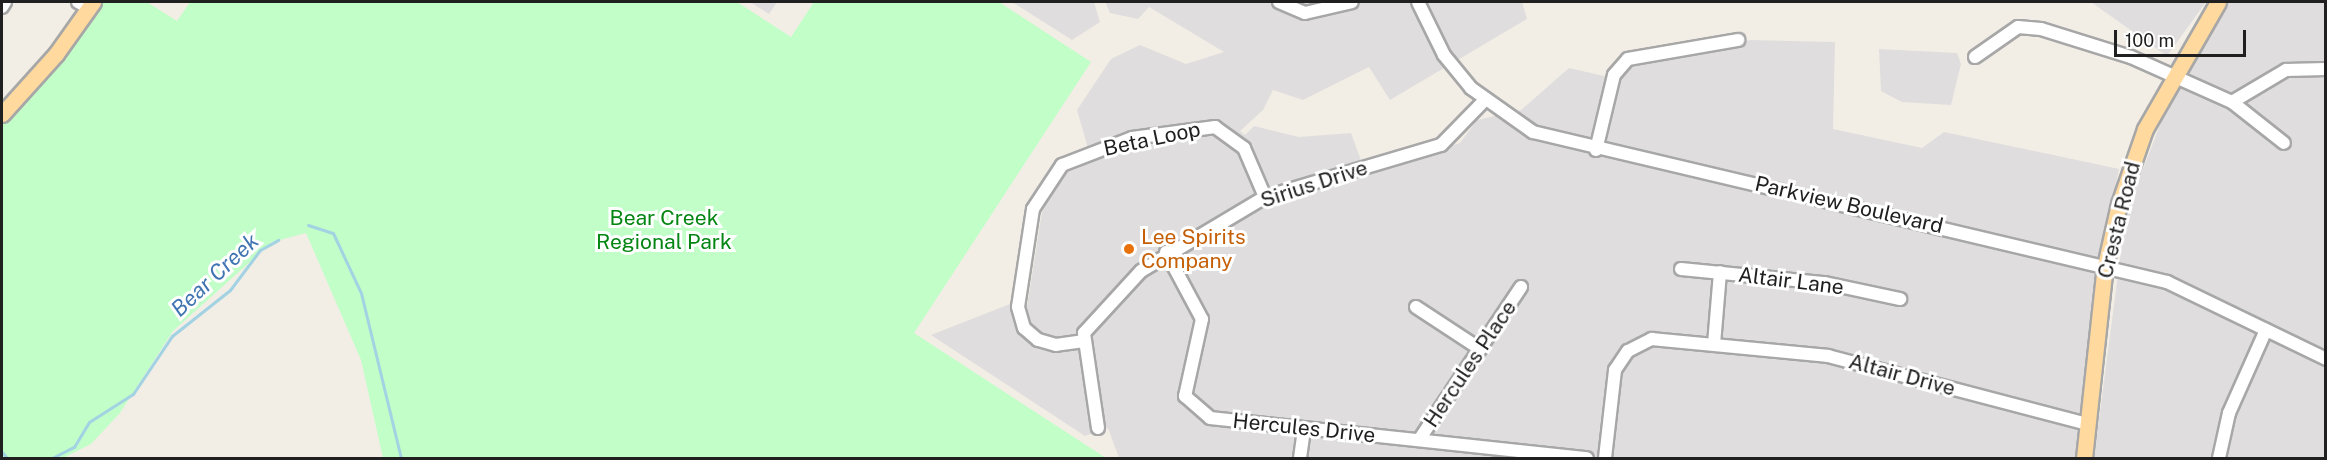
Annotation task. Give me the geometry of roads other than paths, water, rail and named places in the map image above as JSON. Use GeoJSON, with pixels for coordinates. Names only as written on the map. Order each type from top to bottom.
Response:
{"type":"FeatureCollection","features":[{"type":"Feature","properties":{"kind":"main road","name":"Cresta Road"},"geometry":{"type":"LineString","coordinates":[[2084,459],[2105,266],[2133,159],[2172,74],[2218,2]]}},
{"type":"Feature","properties":{"kind":"main road"},"geometry":{"type":"LineString","coordinates":[[2,114],[86,4]]}},
{"type":"Feature","properties":{"kind":"street"},"geometry":{"type":"LineString","coordinates":[[2,7],[5,2]]}},
{"type":"Feature","properties":{"kind":"street"},"geometry":{"type":"LineString","coordinates":[[1279,2],[1305,13],[1353,2]]}},
{"type":"Feature","properties":{"kind":"street","name":"Parkview Boulevard"},"geometry":{"type":"LineString","coordinates":[[1418,2],[1444,55],[1484,101],[1533,132],[1596,150],[2105,266],[2173,284],[2325,359]]}},
{"type":"Feature","properties":{"kind":"street"},"geometry":{"type":"LineString","coordinates":[[1975,57],[2006,32],[2030,27],[2172,74],[2232,102],[2284,143]]}},
{"type":"Feature","properties":{"kind":"street"},"geometry":{"type":"LineString","coordinates":[[1596,150],[1614,75],[1628,59],[1738,40]]}},
{"type":"Feature","properties":{"kind":"street"},"geometry":{"type":"LineString","coordinates":[[2232,102],[2286,70],[2325,69]]}},
{"type":"Feature","properties":{"kind":"street","name":"Sirius Drive"},"geometry":{"type":"LineString","coordinates":[[1084,341],[1095,315],[1167,252],[1265,197],[1441,145],[1484,101]]}},
{"type":"Feature","properties":{"kind":"street","name":"Beta Loop"},"geometry":{"type":"LineString","coordinates":[[1084,341],[1046,344],[1019,318],[1033,209],[1062,165],[1132,138],[1215,127],[1244,148],[1265,197]]}},
{"type":"Feature","properties":{"kind":"street","name":"Hercules Drive"},"geometry":{"type":"LineString","coordinates":[[1167,252],[1202,320],[1184,386],[1192,405],[1210,418],[1587,459]]}},
{"type":"Feature","properties":{"kind":"street","name":"Altair Lane"},"geometry":{"type":"LineString","coordinates":[[1681,269],[1825,283],[1900,299]]}},
{"type":"Feature","properties":{"kind":"street"},"geometry":{"type":"LineString","coordinates":[[1714,344],[1720,272]]}},
{"type":"Feature","properties":{"kind":"street","name":"Hercules Place"},"geometry":{"type":"LineString","coordinates":[[1419,440],[1521,287]]}},
{"type":"Feature","properties":{"kind":"street"},"geometry":{"type":"LineString","coordinates":[[1416,307],[1480,349]]}},
{"type":"Feature","properties":{"kind":"street"},"geometry":{"type":"LineString","coordinates":[[2219,459],[2229,413],[2266,330]]}},
{"type":"Feature","properties":{"kind":"street","name":"Altair Drive"},"geometry":{"type":"LineString","coordinates":[[1605,459],[1611,386],[1621,359],[1638,344],[1664,338],[1828,356],[2088,424]]}},
{"type":"Feature","properties":{"kind":"street"},"geometry":{"type":"LineString","coordinates":[[1084,341],[1098,428]]}},
{"type":"Feature","properties":{"kind":"street"},"geometry":{"type":"LineString","coordinates":[[1300,459],[1304,428]]}},
{"type":"Feature","properties":{"kind":"waterway","name":"Bear Creek"},"geometry":{"type":"LineString","coordinates":[[308,225],[333,233],[361,293],[401,458]]}},
{"type":"Feature","properties":{"kind":"waterway","name":"Bear Creek"},"geometry":{"type":"LineString","coordinates":[[52,458],[74,447],[89,422],[133,394],[172,336],[230,290],[260,250],[278,240]]}},
{"type":"Feature","properties":{"kind":"waterway","name":"Bear Creek"},"geometry":{"type":"LineString","coordinates":[[2,452],[7,458]]}},
{"type":"Feature","properties":{"kind":"place","name":"Lee Spirits Company"},"geometry":{"type":"Point","coordinates":[1129,249]}},
{"type":"Feature","properties":{"kind":"park label","name":"Bear Creek Regional Park"},"geometry":{"type":"Point","coordinates":[664,230]}}]}
